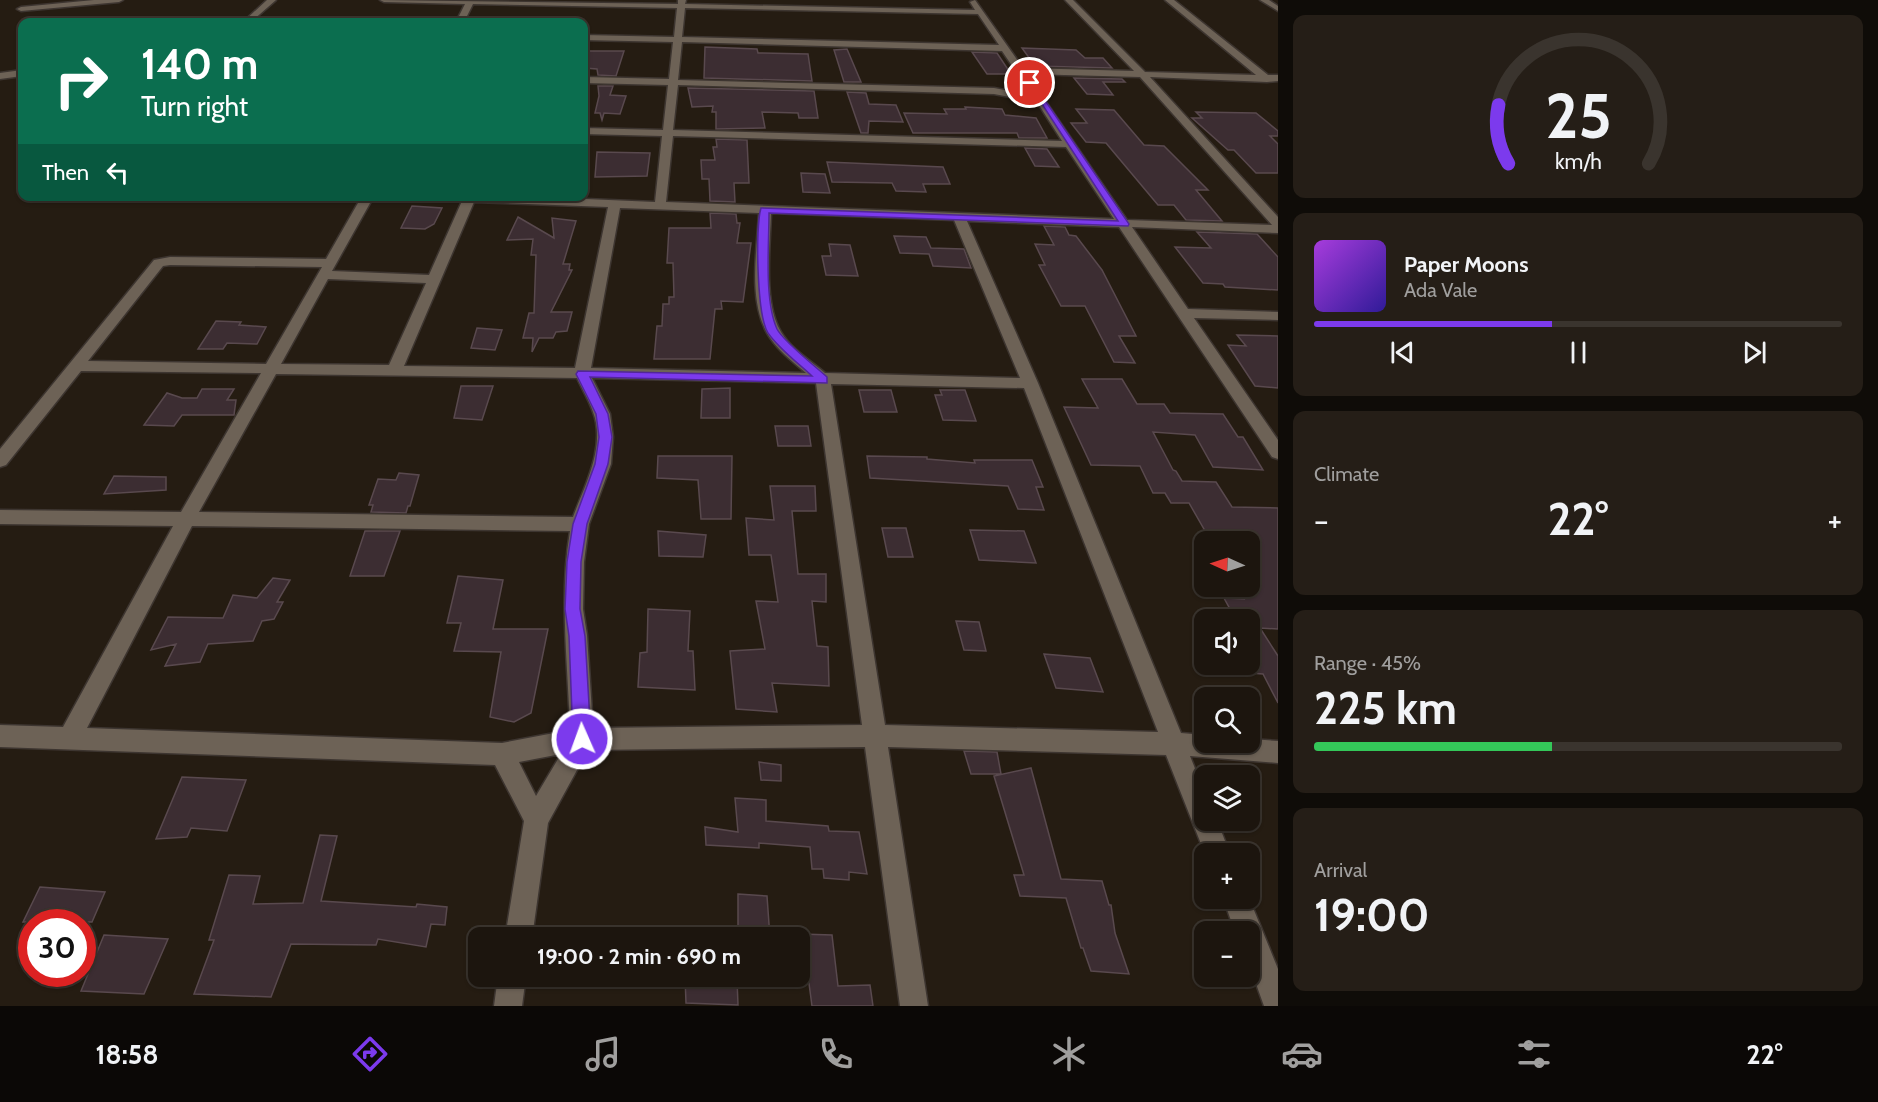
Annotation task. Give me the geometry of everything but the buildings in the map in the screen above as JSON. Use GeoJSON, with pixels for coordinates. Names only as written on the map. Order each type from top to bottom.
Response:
{"type":"FeatureCollection","features":[{"type":"Feature","properties":{"kind":"street"},"geometry":{"type":"LineString","coordinates":[[21,9],[119,0]]}},
{"type":"Feature","properties":{"kind":"street"},"geometry":{"type":"LineString","coordinates":[[252,18],[272,0]]}},
{"type":"Feature","properties":{"kind":"street"},"geometry":{"type":"LineString","coordinates":[[384,0],[773,4],[981,12]]}},
{"type":"Feature","properties":{"kind":"street"},"geometry":{"type":"LineString","coordinates":[[462,18],[471,0]]}},
{"type":"Feature","properties":{"kind":"street"},"geometry":{"type":"LineString","coordinates":[[973,0],[1184,313],[1272,434],[1278,453]]}},
{"type":"Feature","properties":{"kind":"street"},"geometry":{"type":"LineString","coordinates":[[1069,0],[1143,75],[1278,224]]}},
{"type":"Feature","properties":{"kind":"street"},"geometry":{"type":"LineString","coordinates":[[1169,0],[1278,88]]}},
{"type":"Feature","properties":{"kind":"street"},"geometry":{"type":"LineString","coordinates":[[1264,0],[1278,9]]}},
{"type":"Feature","properties":{"kind":"street"},"geometry":{"type":"LineString","coordinates":[[660,206],[681,3]]}},
{"type":"Feature","properties":{"kind":"street"},"geometry":{"type":"LineString","coordinates":[[588,37],[1004,48]]}},
{"type":"Feature","properties":{"kind":"street"},"geometry":{"type":"LineString","coordinates":[[1022,71],[1278,78]]}},
{"type":"Feature","properties":{"kind":"street"},"geometry":{"type":"LineString","coordinates":[[0,76],[18,74]]}},
{"type":"Feature","properties":{"kind":"street"},"geometry":{"type":"LineString","coordinates":[[588,80],[994,91],[1041,100]]}},
{"type":"Feature","properties":{"kind":"street"},"geometry":{"type":"LineString","coordinates":[[994,91],[1030,83]]}},
{"type":"Feature","properties":{"kind":"street"},"geometry":{"type":"LineString","coordinates":[[588,131],[1071,144]]}},
{"type":"Feature","properties":{"kind":"street"},"geometry":{"type":"LineString","coordinates":[[70,738],[187,518],[365,201]]}},
{"type":"Feature","properties":{"kind":"street"},"geometry":{"type":"LineString","coordinates":[[394,371],[432,279],[468,201]]}},
{"type":"Feature","properties":{"kind":"street"},"geometry":{"type":"LineString","coordinates":[[527,201],[1278,229]]}},
{"type":"Feature","properties":{"kind":"street"},"geometry":{"type":"LineString","coordinates":[[520,927],[536,820],[582,739],[578,646],[573,609],[574,562],[580,524],[602,464],[605,437],[602,414],[582,374],[615,204]]}},
{"type":"Feature","properties":{"kind":"street"},"geometry":{"type":"LineString","coordinates":[[765,210],[763,272],[768,316],[773,332],[823,380],[914,1006]]}},
{"type":"Feature","properties":{"kind":"street"},"geometry":{"type":"LineString","coordinates":[[959,217],[1030,383],[1194,793]]}},
{"type":"Feature","properties":{"kind":"street"},"geometry":{"type":"LineString","coordinates":[[0,461],[159,263],[170,261],[328,269],[432,279]]}},
{"type":"Feature","properties":{"kind":"street"},"geometry":{"type":"LineString","coordinates":[[1184,313],[1278,316]]}},
{"type":"Feature","properties":{"kind":"street"},"geometry":{"type":"LineString","coordinates":[[77,366],[1030,383]]}},
{"type":"Feature","properties":{"kind":"street"},"geometry":{"type":"LineString","coordinates":[[0,517],[580,524]]}},
{"type":"Feature","properties":{"kind":"street"},"geometry":{"type":"LineString","coordinates":[[0,736],[502,754],[582,739],[874,736],[1174,744],[1278,752]]}},
{"type":"Feature","properties":{"kind":"street"},"geometry":{"type":"LineString","coordinates":[[502,754],[536,820]]}},
{"type":"Feature","properties":{"kind":"street"},"geometry":{"type":"LineString","coordinates":[[1260,960],[1278,1005]]}},
{"type":"Feature","properties":{"kind":"street"},"geometry":{"type":"LineString","coordinates":[[508,1006],[511,987]]}},
{"type":"Feature","properties":{"kind":"route"},"geometry":{"type":"LineString","coordinates":[[582,739],[577,636],[573,609],[574,562],[580,524],[602,464],[605,437],[602,414],[582,374],[823,380],[773,332],[768,316],[763,272],[765,210],[1125,224],[1030,83]]}}]}
